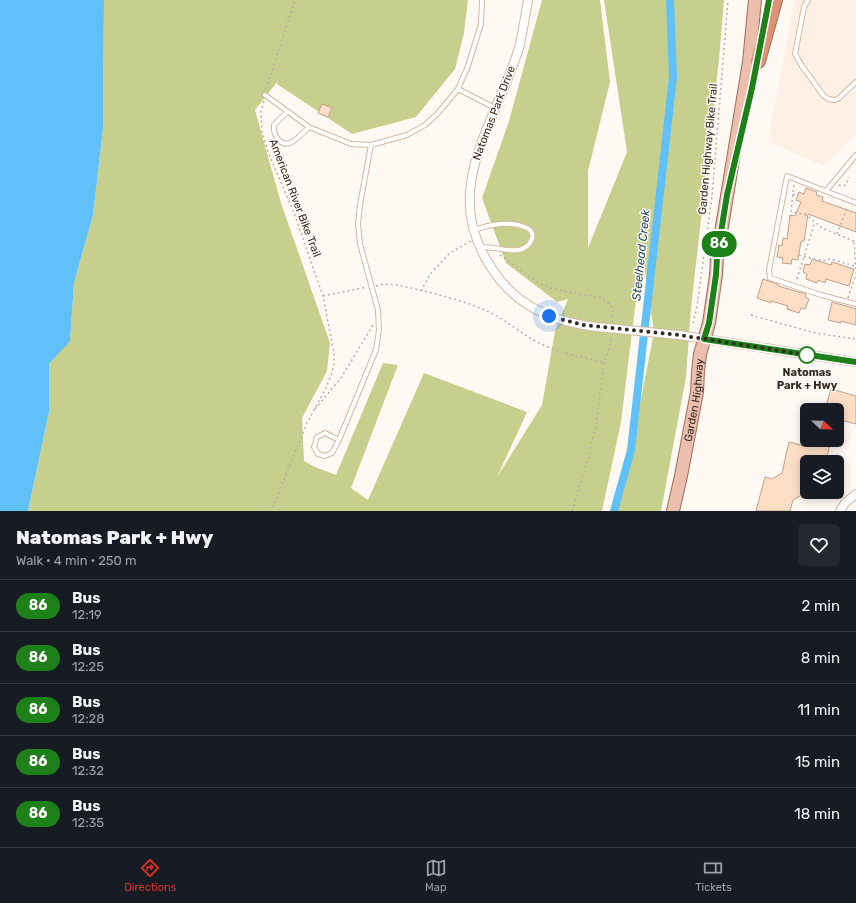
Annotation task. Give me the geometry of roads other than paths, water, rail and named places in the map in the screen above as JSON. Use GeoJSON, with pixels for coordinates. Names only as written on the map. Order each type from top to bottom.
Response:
{"type":"FeatureCollection","features":[{"type":"Feature","properties":{"kind":"highway"},"geometry":{"type":"LineString","coordinates":[[758,62],[775,0]]}},
{"type":"Feature","properties":{"kind":"main road","name":"Garden Highway"},"geometry":{"type":"LineString","coordinates":[[673,511],[697,392],[698,372],[704,339],[709,323],[717,257],[749,62],[755,0]]}},
{"type":"Feature","properties":{"kind":"main road","name":"Garden Highway"},"geometry":{"type":"LineString","coordinates":[[727,195],[758,62],[769,0]]}},
{"type":"Feature","properties":{"kind":"street","name":"Natomas Park Drive"},"geometry":{"type":"LineString","coordinates":[[528,0],[519,47],[485,131],[472,171],[470,189],[470,210],[475,234],[492,270],[506,286],[520,300],[534,309],[549,316],[583,325],[679,335],[856,362]]}},
{"type":"Feature","properties":{"kind":"street"},"geometry":{"type":"LineString","coordinates":[[840,511],[845,503],[856,494]]}},
{"type":"Feature","properties":{"kind":"lane"},"geometry":{"type":"LineString","coordinates":[[265,95],[309,128],[351,144],[370,145],[407,135],[425,125],[438,113],[458,89],[468,66],[481,24],[482,0]]}},
{"type":"Feature","properties":{"kind":"lane"},"geometry":{"type":"LineString","coordinates":[[808,0],[804,7],[795,54],[802,66],[823,95],[828,99],[835,100],[839,98],[856,82]]}},
{"type":"Feature","properties":{"kind":"lane"},"geometry":{"type":"LineString","coordinates":[[458,89],[495,108]]}},
{"type":"Feature","properties":{"kind":"lane"},"geometry":{"type":"LineString","coordinates":[[287,112],[274,125],[273,132],[276,138],[283,142],[290,143],[309,128]]}},
{"type":"Feature","properties":{"kind":"lane"},"geometry":{"type":"LineString","coordinates":[[339,440],[325,433],[317,438],[314,447],[318,454],[325,456],[332,453],[339,440],[376,350],[379,330],[378,310],[360,244],[358,224],[370,145]]}},
{"type":"Feature","properties":{"kind":"lane"},"geometry":{"type":"LineString","coordinates":[[826,191],[856,155]]}},
{"type":"Feature","properties":{"kind":"lane"},"geometry":{"type":"LineString","coordinates":[[856,203],[787,176],[770,270],[770,278],[821,295],[856,304]]}},
{"type":"Feature","properties":{"kind":"lane"},"geometry":{"type":"LineString","coordinates":[[475,234],[487,225],[505,223],[519,225],[529,229],[532,234],[532,240],[527,247],[519,250],[480,247]]}},
{"type":"Feature","properties":{"kind":"water"},"geometry":{"type":"Polygon","coordinates":[[[0,0],[104,0],[103,129],[93,215],[74,283],[70,341],[49,364],[49,412],[28,511],[0,511],[0,0]]]}},
{"type":"Feature","properties":{"kind":"waterway","name":"Steelhead Creek"},"geometry":{"type":"LineString","coordinates":[[614,511],[631,450],[673,77],[670,0]]}},
{"type":"Feature","properties":{"kind":"place","name":"Natomas Park + Hwy"},"geometry":{"type":"Point","coordinates":[807,355]}}]}
